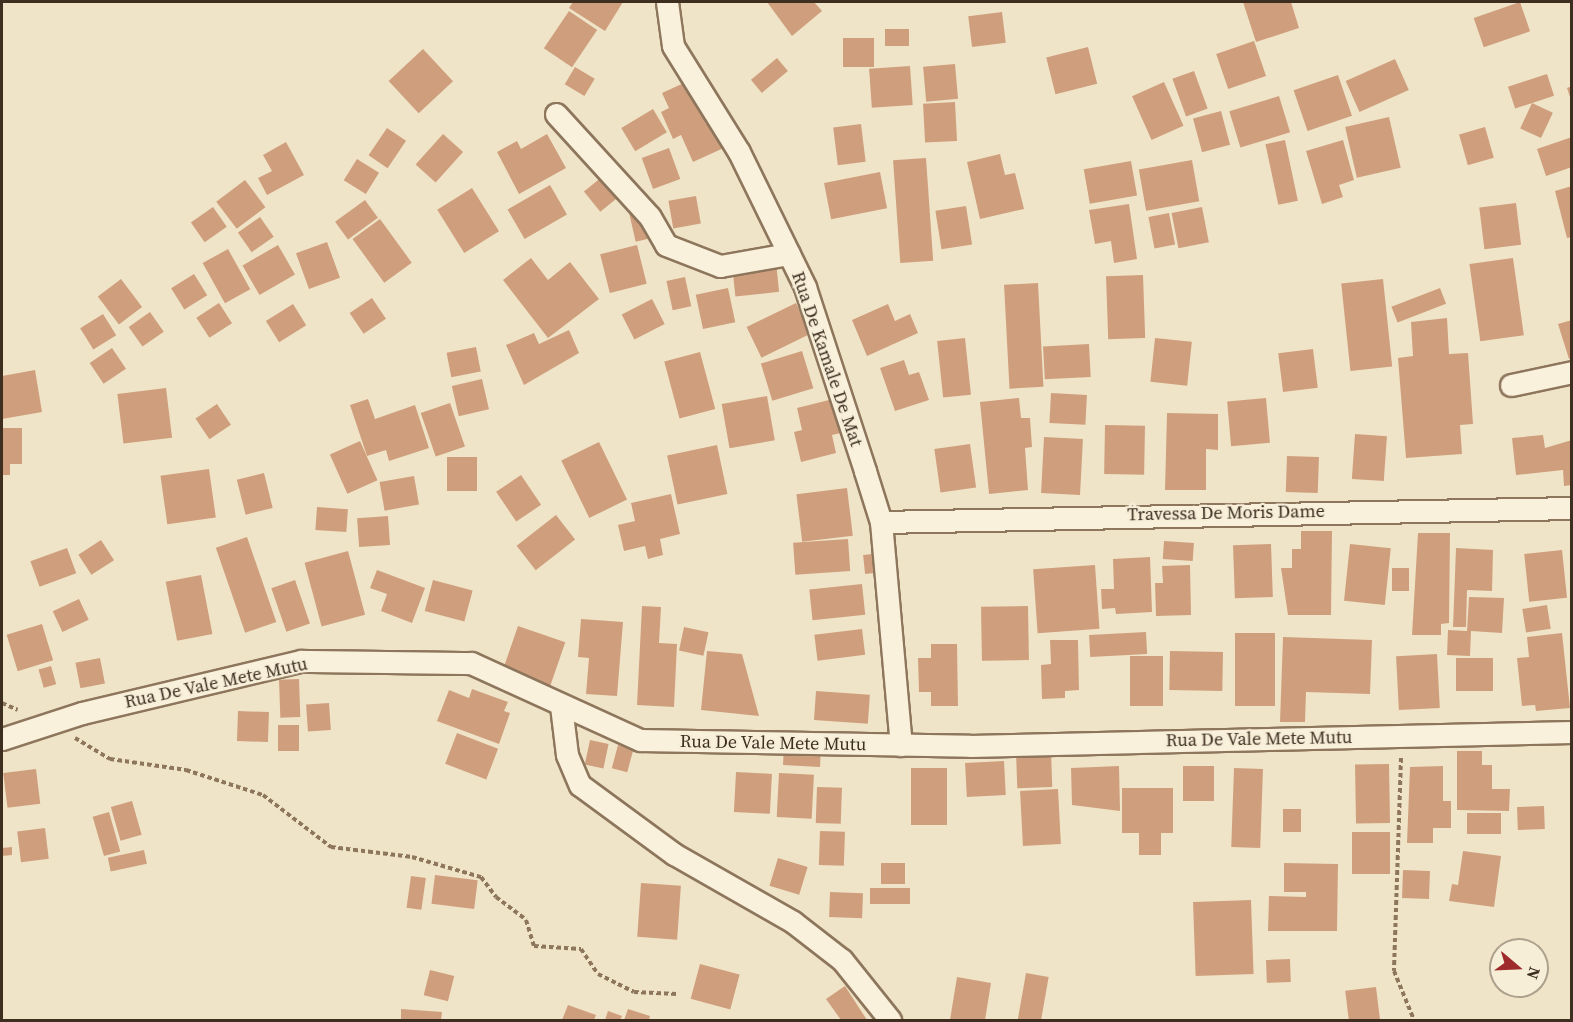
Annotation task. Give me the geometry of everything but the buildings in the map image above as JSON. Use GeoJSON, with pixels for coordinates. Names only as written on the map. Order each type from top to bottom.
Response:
{"type":"FeatureCollection","features":[{"type":"Feature","properties":{"kind":"street","name":"Rua De Kamale De Mat"},"geometry":{"type":"LineString","coordinates":[[667,2],[673,46],[739,152],[805,287],[881,522],[901,745]]}},
{"type":"Feature","properties":{"kind":"street"},"geometry":{"type":"LineString","coordinates":[[556,114],[650,217],[666,245],[720,267],[789,254]]}},
{"type":"Feature","properties":{"kind":"street"},"geometry":{"type":"LineString","coordinates":[[1510,385],[1572,372]]}},
{"type":"Feature","properties":{"kind":"street","name":"Travessa De Moris Dame"},"geometry":{"type":"LineString","coordinates":[[881,522],[1572,508]]}},
{"type":"Feature","properties":{"kind":"street","name":"Rua De Vale Mete Mutu"},"geometry":{"type":"LineString","coordinates":[[2,739],[51,723],[301,661],[471,663],[561,706],[640,740],[901,745],[1572,732]]}},
{"type":"Feature","properties":{"kind":"street"},"geometry":{"type":"LineString","coordinates":[[561,706],[567,755],[580,785],[674,854],[793,922],[842,960],[890,1020]]}},
{"type":"Feature","properties":{"kind":"path"},"geometry":{"type":"LineString","coordinates":[[2,703],[51,723],[110,759],[186,770],[263,795],[331,848],[412,857],[482,877],[496,897],[526,920],[534,946],[581,949],[598,974],[634,992],[677,994]]}},
{"type":"Feature","properties":{"kind":"path"},"geometry":{"type":"LineString","coordinates":[[1402,751],[1394,971],[1414,1020]]}}]}
